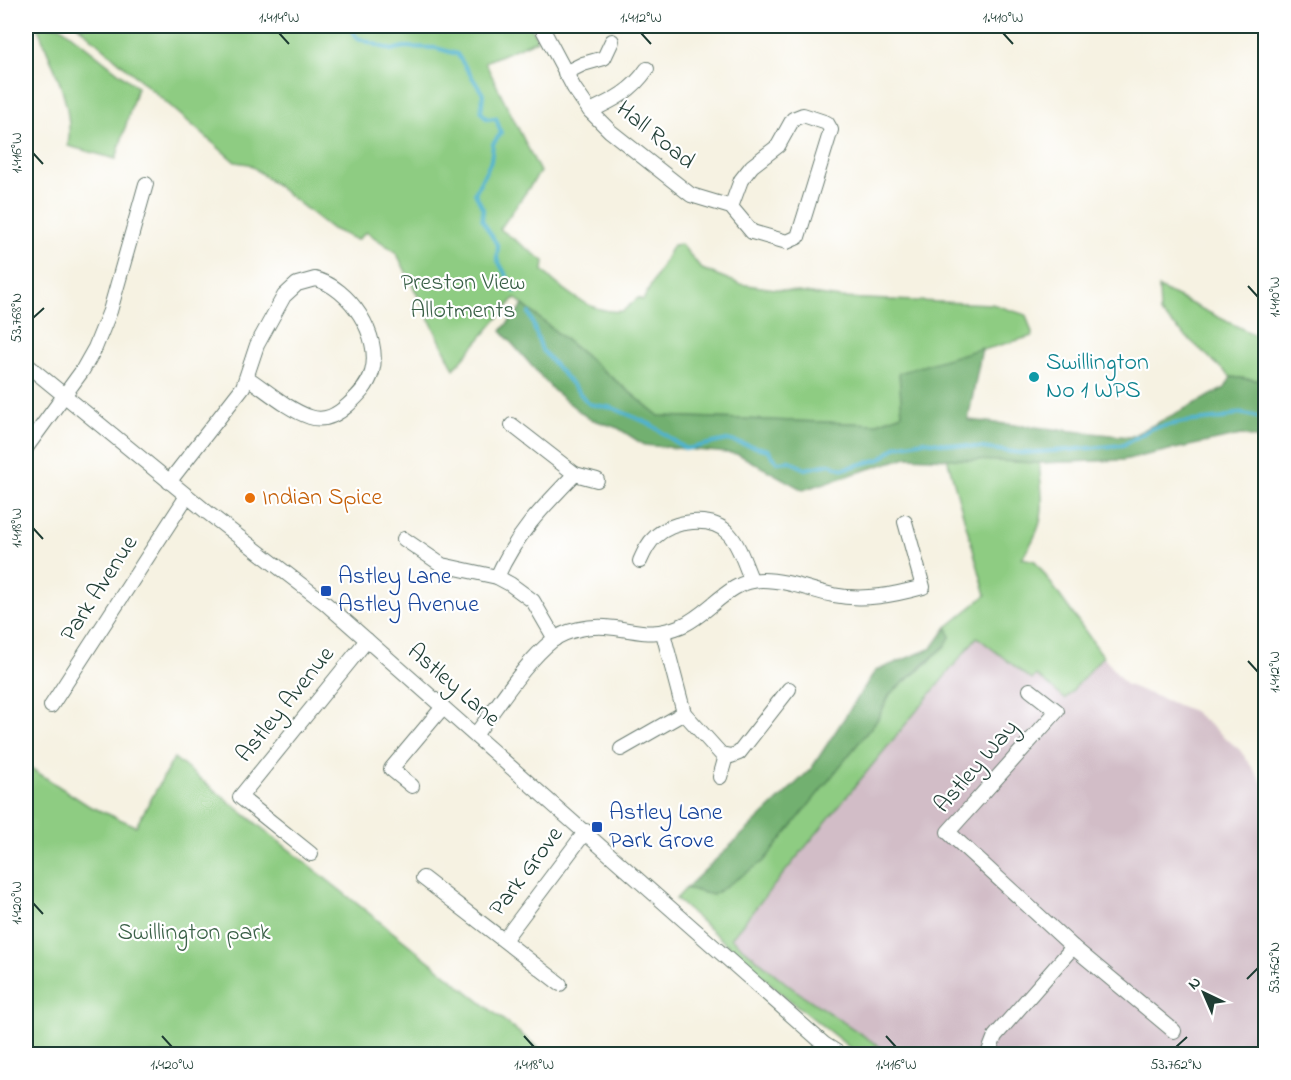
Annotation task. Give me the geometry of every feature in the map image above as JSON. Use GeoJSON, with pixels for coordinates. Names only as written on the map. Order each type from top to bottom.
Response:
{"type":"FeatureCollection","features":[{"type":"Feature","properties":{"kind":"street","name":"Hall Road"},"geometry":{"type":"LineString","coordinates":[[541,26],[565,73],[590,111],[610,131],[691,195],[731,207]]}},
{"type":"Feature","properties":{"kind":"street"},"geometry":{"type":"LineString","coordinates":[[565,73],[604,57],[612,41]]}},
{"type":"Feature","properties":{"kind":"street","name":"Hall Road"},"geometry":{"type":"LineString","coordinates":[[590,111],[623,95],[635,86],[647,69]]}},
{"type":"Feature","properties":{"kind":"street"},"geometry":{"type":"LineString","coordinates":[[802,115],[827,123],[831,130],[796,240],[787,242],[752,232],[731,207],[741,180],[752,166],[778,146],[793,119],[802,115]]}},
{"type":"Feature","properties":{"kind":"street"},"geometry":{"type":"LineString","coordinates":[[26,448],[63,394],[82,371],[95,348],[110,311],[146,184]]}},
{"type":"Feature","properties":{"kind":"street"},"geometry":{"type":"LineString","coordinates":[[169,482],[248,378],[257,345],[284,296],[297,284],[315,279],[331,285],[351,304],[367,330],[373,349],[372,371],[362,391],[337,414],[328,418],[309,417],[248,378]]}},
{"type":"Feature","properties":{"kind":"street","name":"Astley Lane"},"geometry":{"type":"LineString","coordinates":[[26,364],[169,482],[325,603],[586,831],[824,1044],[840,1054]]}},
{"type":"Feature","properties":{"kind":"street"},"geometry":{"type":"LineString","coordinates":[[512,425],[575,474],[597,480]]}},
{"type":"Feature","properties":{"kind":"street"},"geometry":{"type":"LineString","coordinates":[[497,577],[508,552],[528,523],[575,474]]}},
{"type":"Feature","properties":{"kind":"street","name":"Park Avenue"},"geometry":{"type":"LineString","coordinates":[[51,706],[187,496]]}},
{"type":"Feature","properties":{"kind":"street"},"geometry":{"type":"LineString","coordinates":[[640,561],[651,541],[664,531],[699,521],[710,522],[729,534],[752,581]]}},
{"type":"Feature","properties":{"kind":"street"},"geometry":{"type":"LineString","coordinates":[[475,735],[538,655],[555,639],[582,628],[605,627],[647,634],[663,633],[686,624],[733,588],[752,581],[773,581],[836,595],[868,598],[924,592],[905,522]]}},
{"type":"Feature","properties":{"kind":"street"},"geometry":{"type":"LineString","coordinates":[[405,539],[442,565],[466,573],[497,577],[533,601],[555,639]]}},
{"type":"Feature","properties":{"kind":"street"},"geometry":{"type":"LineString","coordinates":[[663,633],[684,713],[718,752],[726,756],[739,753],[789,689]]}},
{"type":"Feature","properties":{"kind":"street","name":"Astley Avenue"},"geometry":{"type":"LineString","coordinates":[[311,854],[240,797],[367,640]]}},
{"type":"Feature","properties":{"kind":"street","name":"Astley Way"},"geometry":{"type":"LineString","coordinates":[[1030,690],[1057,711],[948,832],[1073,947],[1174,1031]]}},
{"type":"Feature","properties":{"kind":"street"},"geometry":{"type":"LineString","coordinates":[[412,786],[391,769],[443,707]]}},
{"type":"Feature","properties":{"kind":"street"},"geometry":{"type":"LineString","coordinates":[[621,749],[684,713]]}},
{"type":"Feature","properties":{"kind":"street"},"geometry":{"type":"LineString","coordinates":[[720,777],[726,756]]}},
{"type":"Feature","properties":{"kind":"street","name":"Park Grove"},"geometry":{"type":"LineString","coordinates":[[504,940],[586,831]]}},
{"type":"Feature","properties":{"kind":"street","name":"Park Grove"},"geometry":{"type":"LineString","coordinates":[[423,878],[560,984]]}},
{"type":"Feature","properties":{"kind":"street"},"geometry":{"type":"LineString","coordinates":[[987,1054],[995,1036],[1073,947]]}},
{"type":"Feature","properties":{"kind":"shaded area"},"geometry":{"type":"Polygon","coordinates":[[[977,636],[1031,680],[1036,674],[1065,699],[1103,656],[1125,684],[1193,711],[1240,750],[1265,786],[1265,1054],[891,1054],[792,988],[731,939],[977,636]]]}},
{"type":"Feature","properties":{"kind":"green space"},"geometry":{"type":"Polygon","coordinates":[[[37,26],[60,26],[137,87],[116,159],[68,146],[68,115],[65,100],[37,26]]]}},
{"type":"Feature","properties":{"kind":"green space","name":"Preston View Allotments"},"geometry":{"type":"Polygon","coordinates":[[[78,26],[531,26],[537,40],[485,62],[540,172],[500,229],[544,261],[543,271],[569,294],[601,309],[623,311],[638,298],[643,300],[673,245],[681,244],[702,269],[740,284],[840,298],[992,304],[1026,315],[1033,336],[900,373],[902,414],[875,424],[659,416],[515,298],[454,369],[396,252],[366,232],[357,240],[332,229],[249,164],[235,162],[78,26]]]}},
{"type":"Feature","properties":{"kind":"green space"},"geometry":{"type":"Polygon","coordinates":[[[1159,288],[1265,340],[1265,381],[1231,377],[1160,313],[1159,288]]]}},
{"type":"Feature","properties":{"kind":"green space"},"geometry":{"type":"Polygon","coordinates":[[[523,305],[659,416],[875,424],[902,414],[899,373],[982,348],[968,420],[1130,437],[1225,388],[1231,377],[1265,381],[1265,440],[1241,435],[1123,460],[1039,463],[907,457],[803,490],[738,454],[644,445],[618,428],[588,418],[554,391],[501,331],[523,305]]]}},
{"type":"Feature","properties":{"kind":"green space"},"geometry":{"type":"Polygon","coordinates":[[[947,458],[1039,463],[1042,513],[1036,533],[1022,558],[1035,561],[1103,656],[1065,699],[1036,675],[1032,680],[977,637],[731,938],[792,988],[891,1054],[858,1054],[781,993],[676,899],[686,888],[713,895],[877,720],[890,694],[929,662],[950,637],[947,627],[986,595],[947,458]]]}},
{"type":"Feature","properties":{"kind":"green space"},"geometry":{"type":"Polygon","coordinates":[[[947,627],[950,637],[945,646],[890,694],[877,720],[764,861],[713,895],[686,888],[811,769],[875,671],[932,648],[947,627]]]}},
{"type":"Feature","properties":{"kind":"green space","name":"Swillington park"},"geometry":{"type":"Polygon","coordinates":[[[174,758],[546,1054],[26,1054],[26,765],[89,806],[136,826],[174,758]]]}},
{"type":"Feature","properties":{"kind":"waterway"},"geometry":{"type":"LineString","coordinates":[[350,26],[357,38],[391,50],[404,47],[436,48],[457,54],[483,94],[481,112],[487,119],[496,118],[501,133],[493,144],[491,161],[475,193],[483,209],[482,220],[498,246],[497,259],[515,291]]}},
{"type":"Feature","properties":{"kind":"waterway"},"geometry":{"type":"LineString","coordinates":[[529,313],[542,350],[589,404],[613,408],[650,424],[686,449],[727,440],[768,450],[777,462],[790,461],[805,469],[830,464],[843,469],[881,459],[897,446],[924,441],[1022,453],[1068,450],[1123,445],[1153,428],[1224,418],[1238,413],[1266,418]]}},
{"type":"Feature","properties":{"kind":"place","name":"Swillington No 1 WPS"},"geometry":{"type":"Point","coordinates":[1034,377]}},
{"type":"Feature","properties":{"kind":"place","name":"Indian Spice"},"geometry":{"type":"Point","coordinates":[250,498]}},
{"type":"Feature","properties":{"kind":"place","name":"Astley Lane Astley Avenue"},"geometry":{"type":"Point","coordinates":[326,591]}},
{"type":"Feature","properties":{"kind":"place","name":"Astley Lane Park Grove"},"geometry":{"type":"Point","coordinates":[597,827]}}]}
